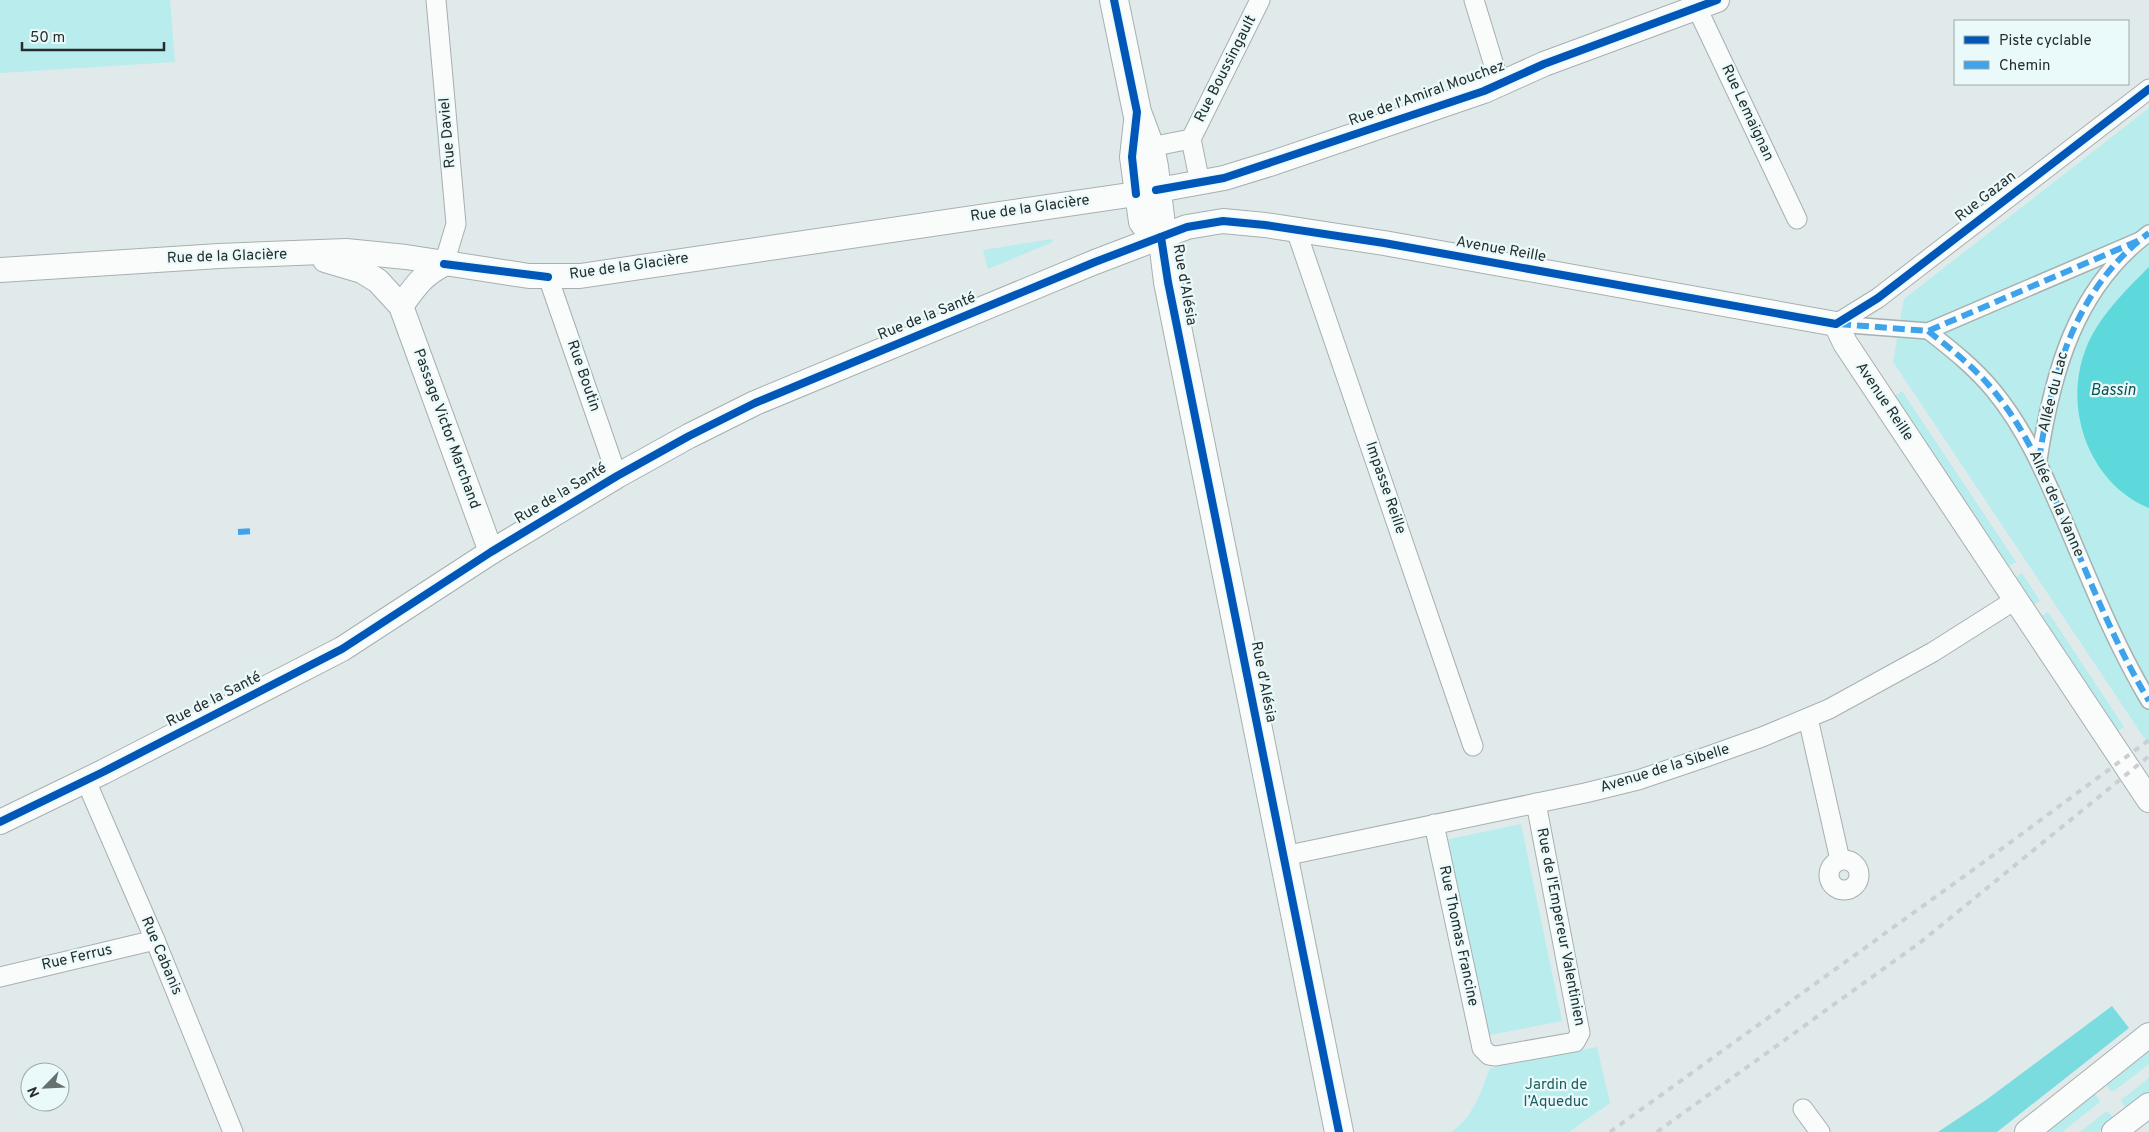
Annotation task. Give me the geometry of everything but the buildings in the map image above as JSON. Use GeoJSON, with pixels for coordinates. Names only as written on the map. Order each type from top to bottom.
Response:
{"type":"FeatureCollection","features":[{"type":"Feature","properties":{"kind":"main road","name":"Rue d'Alésia"},"geometry":{"type":"LineString","coordinates":[[1114,0],[1137,112],[1150,147],[1146,192],[1161,237],[1168,282],[1339,1132]]}},
{"type":"Feature","properties":{"kind":"street","name":"Rue Daviel"},"geometry":{"type":"LineString","coordinates":[[436,0],[456,224],[444,264]]}},
{"type":"Feature","properties":{"kind":"street","name":"Rue Boussingault"},"geometry":{"type":"LineString","coordinates":[[1200,183],[1191,138],[1260,0]]}},
{"type":"Feature","properties":{"kind":"street"},"geometry":{"type":"LineString","coordinates":[[1474,0],[1500,84]]}},
{"type":"Feature","properties":{"kind":"street","name":"Rue de l'Amiral Mouchez"},"geometry":{"type":"LineString","coordinates":[[1146,192],[1200,183],[1263,166],[1500,84],[1544,64],[1707,4]]}},
{"type":"Feature","properties":{"kind":"street","name":"Rue Lemaignan"},"geometry":{"type":"LineString","coordinates":[[1707,4],[1797,219]]}},
{"type":"Feature","properties":{"kind":"street","name":"Rue Gazan"},"geometry":{"type":"LineString","coordinates":[[1836,324],[1878,298],[2149,89]]}},
{"type":"Feature","properties":{"kind":"street"},"geometry":{"type":"LineString","coordinates":[[1137,112],[1132,157],[1146,192]]}},
{"type":"Feature","properties":{"kind":"street","name":"Rue Boussingault"},"geometry":{"type":"LineString","coordinates":[[1150,147],[1191,138]]}},
{"type":"Feature","properties":{"kind":"street","name":"Rue de la Glacière"},"geometry":{"type":"LineString","coordinates":[[0,270],[219,256],[346,251],[406,257],[444,264],[548,277],[580,276],[1146,192]]}},
{"type":"Feature","properties":{"kind":"street","name":"Avenue Reille"},"geometry":{"type":"LineString","coordinates":[[1161,237],[1187,227],[1223,221],[1296,230],[1384,243],[1836,324],[1845,343],[2149,800]]}},
{"type":"Feature","properties":{"kind":"street","name":"Impasse Reille"},"geometry":{"type":"LineString","coordinates":[[1296,230],[1473,746]]}},
{"type":"Feature","properties":{"kind":"street","name":"Rue de la Santé"},"geometry":{"type":"LineString","coordinates":[[0,822],[86,781],[342,649],[490,552],[617,476],[689,436],[755,403],[1161,237]]}},
{"type":"Feature","properties":{"kind":"street"},"geometry":{"type":"LineString","coordinates":[[1836,324],[1928,331],[2144,237]]}},
{"type":"Feature","properties":{"kind":"street","name":"Allée du Lac"},"geometry":{"type":"LineString","coordinates":[[2039,460],[2051,395],[2065,346],[2094,293],[2120,260],[2144,237]]}},
{"type":"Feature","properties":{"kind":"street","name":"Passage Victor Marchand"},"geometry":{"type":"LineString","coordinates":[[306,254],[362,271],[378,281],[401,306],[490,552]]}},
{"type":"Feature","properties":{"kind":"street"},"geometry":{"type":"LineString","coordinates":[[401,306],[422,278],[444,264]]}},
{"type":"Feature","properties":{"kind":"street","name":"Rue Boutin"},"geometry":{"type":"LineString","coordinates":[[548,277],[617,476]]}},
{"type":"Feature","properties":{"kind":"street","name":"Allée de la Vanne"},"geometry":{"type":"LineString","coordinates":[[1928,331],[1976,372],[1993,390],[2024,434],[2039,460],[2104,616],[2149,701]]}},
{"type":"Feature","properties":{"kind":"street","name":"Avenue de la Sibelle"},"geometry":{"type":"LineString","coordinates":[[1284,856],[1638,780],[1762,737],[1808,718],[1933,652],[2015,600]]}},
{"type":"Feature","properties":{"kind":"street"},"geometry":{"type":"LineString","coordinates":[[1808,718],[1840,860]]}},
{"type":"Feature","properties":{"kind":"street","name":"Rue Cabanis"},"geometry":{"type":"LineString","coordinates":[[86,781],[155,940],[233,1132]]}},
{"type":"Feature","properties":{"kind":"street","name":"Rue de l'Empereur Valentinien"},"geometry":{"type":"LineString","coordinates":[[1482,1048],[1489,1054],[1496,1056],[1575,1042],[1580,1036],[1536,803]]}},
{"type":"Feature","properties":{"kind":"street","name":"Rue Thomas Francine"},"geometry":{"type":"LineString","coordinates":[[1434,824],[1482,1048]]}},
{"type":"Feature","properties":{"kind":"street","name":"Rue Ferrus"},"geometry":{"type":"LineString","coordinates":[[0,977],[155,940]]}},
{"type":"Feature","properties":{"kind":"street"},"geometry":{"type":"LineString","coordinates":[[2027,1132],[2149,1035]]}},
{"type":"Feature","properties":{"kind":"street"},"geometry":{"type":"LineString","coordinates":[[2114,1132],[2149,1105]]}},
{"type":"Feature","properties":{"kind":"street"},"geometry":{"type":"LineString","coordinates":[[1802,1109],[1820,1132]]}},
{"type":"Feature","properties":{"kind":"green space"},"geometry":{"type":"Polygon","coordinates":[[[0,0],[170,0],[175,62],[0,73],[0,0]]]}},
{"type":"Feature","properties":{"kind":"green space"},"geometry":{"type":"Polygon","coordinates":[[[2149,108],[2149,745],[1893,362],[1904,299],[2149,108]]]}},
{"type":"Feature","properties":{"kind":"green space"},"geometry":{"type":"Polygon","coordinates":[[[1052,239],[1053,242],[988,269],[983,250],[1052,239]]]}},
{"type":"Feature","properties":{"kind":"green space"},"geometry":{"type":"Polygon","coordinates":[[[1902,391],[2016,562],[2009,566],[1895,396],[1902,391]]]}},
{"type":"Feature","properties":{"kind":"green space"},"geometry":{"type":"Polygon","coordinates":[[[2022,573],[2040,601],[2034,605],[2016,577],[2022,573]]]}},
{"type":"Feature","properties":{"kind":"green space"},"geometry":{"type":"Polygon","coordinates":[[[2048,612],[2124,727],[2118,731],[2041,616],[2048,612]]]}},
{"type":"Feature","properties":{"kind":"green space"},"geometry":{"type":"Polygon","coordinates":[[[1521,824],[1562,1021],[1485,1036],[1445,840],[1521,824]]]}},
{"type":"Feature","properties":{"kind":"green space","name":"Jardin de l’Aqueduc"},"geometry":{"type":"Polygon","coordinates":[[[1597,1047],[1610,1103],[1569,1132],[1451,1132],[1471,1112],[1490,1068],[1597,1047]]]}},
{"type":"Feature","properties":{"kind":"green space"},"geometry":{"type":"Polygon","coordinates":[[[2149,1050],[2149,1064],[2114,1091],[2111,1091],[2106,1084],[2149,1050]]]}},
{"type":"Feature","properties":{"kind":"green space"},"geometry":{"type":"Polygon","coordinates":[[[2149,1078],[2149,1093],[2126,1110],[2121,1100],[2149,1078]]]}},
{"type":"Feature","properties":{"kind":"green space"},"geometry":{"type":"Polygon","coordinates":[[[2094,1092],[2100,1102],[2062,1132],[2043,1132],[2094,1092]]]}},
{"type":"Feature","properties":{"kind":"green space"},"geometry":{"type":"Polygon","coordinates":[[[2107,1111],[2115,1119],[2098,1132],[2080,1132],[2107,1111]]]}},
{"type":"Feature","properties":{"kind":"shaded area"},"geometry":{"type":"Polygon","coordinates":[[[2112,1006],[2129,1028],[1997,1132],[1938,1132],[1986,1100],[2112,1006]]]}},
{"type":"Feature","properties":{"kind":"water","name":"Bassin"},"geometry":{"type":"Polygon","coordinates":[[[2149,267],[2149,508],[2128,497],[2111,482],[2097,463],[2087,443],[2080,420],[2077,397],[2079,374],[2090,339],[2112,306],[2149,267]]]}},
{"type":"Feature","properties":{"kind":"railway"},"geometry":{"type":"LineString","coordinates":[[1610,1132],[2149,740]]}},
{"type":"Feature","properties":{"kind":"railway"},"geometry":{"type":"LineString","coordinates":[[1657,1132],[1922,941],[2149,756]]}},
{"type":"Feature","properties":{"kind":"marked path"},"geometry":{"type":"LineString","coordinates":[[2039,460],[2051,396],[2060,365],[2071,335],[2085,306],[2102,280],[2124,255],[2149,233]]}},
{"type":"Feature","properties":{"kind":"marked path"},"geometry":{"type":"LineString","coordinates":[[1839,324],[1928,331],[2140,240]]}},
{"type":"Feature","properties":{"kind":"marked path"},"geometry":{"type":"LineString","coordinates":[[1928,331],[1978,374],[1993,390],[2016,422],[2044,474],[2115,638],[2149,701]]}},
{"type":"Feature","properties":{"kind":"marked path"},"geometry":{"type":"LineString","coordinates":[[238,532],[253,531]]}},
{"type":"Feature","properties":{"kind":"cycle path"},"geometry":{"type":"LineString","coordinates":[[1114,0],[1137,112],[1132,157],[1136,194]]}},
{"type":"Feature","properties":{"kind":"cycle path"},"geometry":{"type":"LineString","coordinates":[[1156,190],[1224,178],[1484,91],[1544,64],[1717,0]]}},
{"type":"Feature","properties":{"kind":"cycle path"},"geometry":{"type":"LineString","coordinates":[[0,822],[103,772],[342,649],[491,552],[617,476],[689,436],[755,403],[1095,262],[1187,227],[1223,221],[1265,225],[1384,243],[1836,324],[1878,298],[2149,89]]}},
{"type":"Feature","properties":{"kind":"cycle path"},"geometry":{"type":"LineString","coordinates":[[1161,237],[1168,282],[1339,1132]]}},
{"type":"Feature","properties":{"kind":"cycle path"},"geometry":{"type":"LineString","coordinates":[[444,264],[548,277]]}}]}
